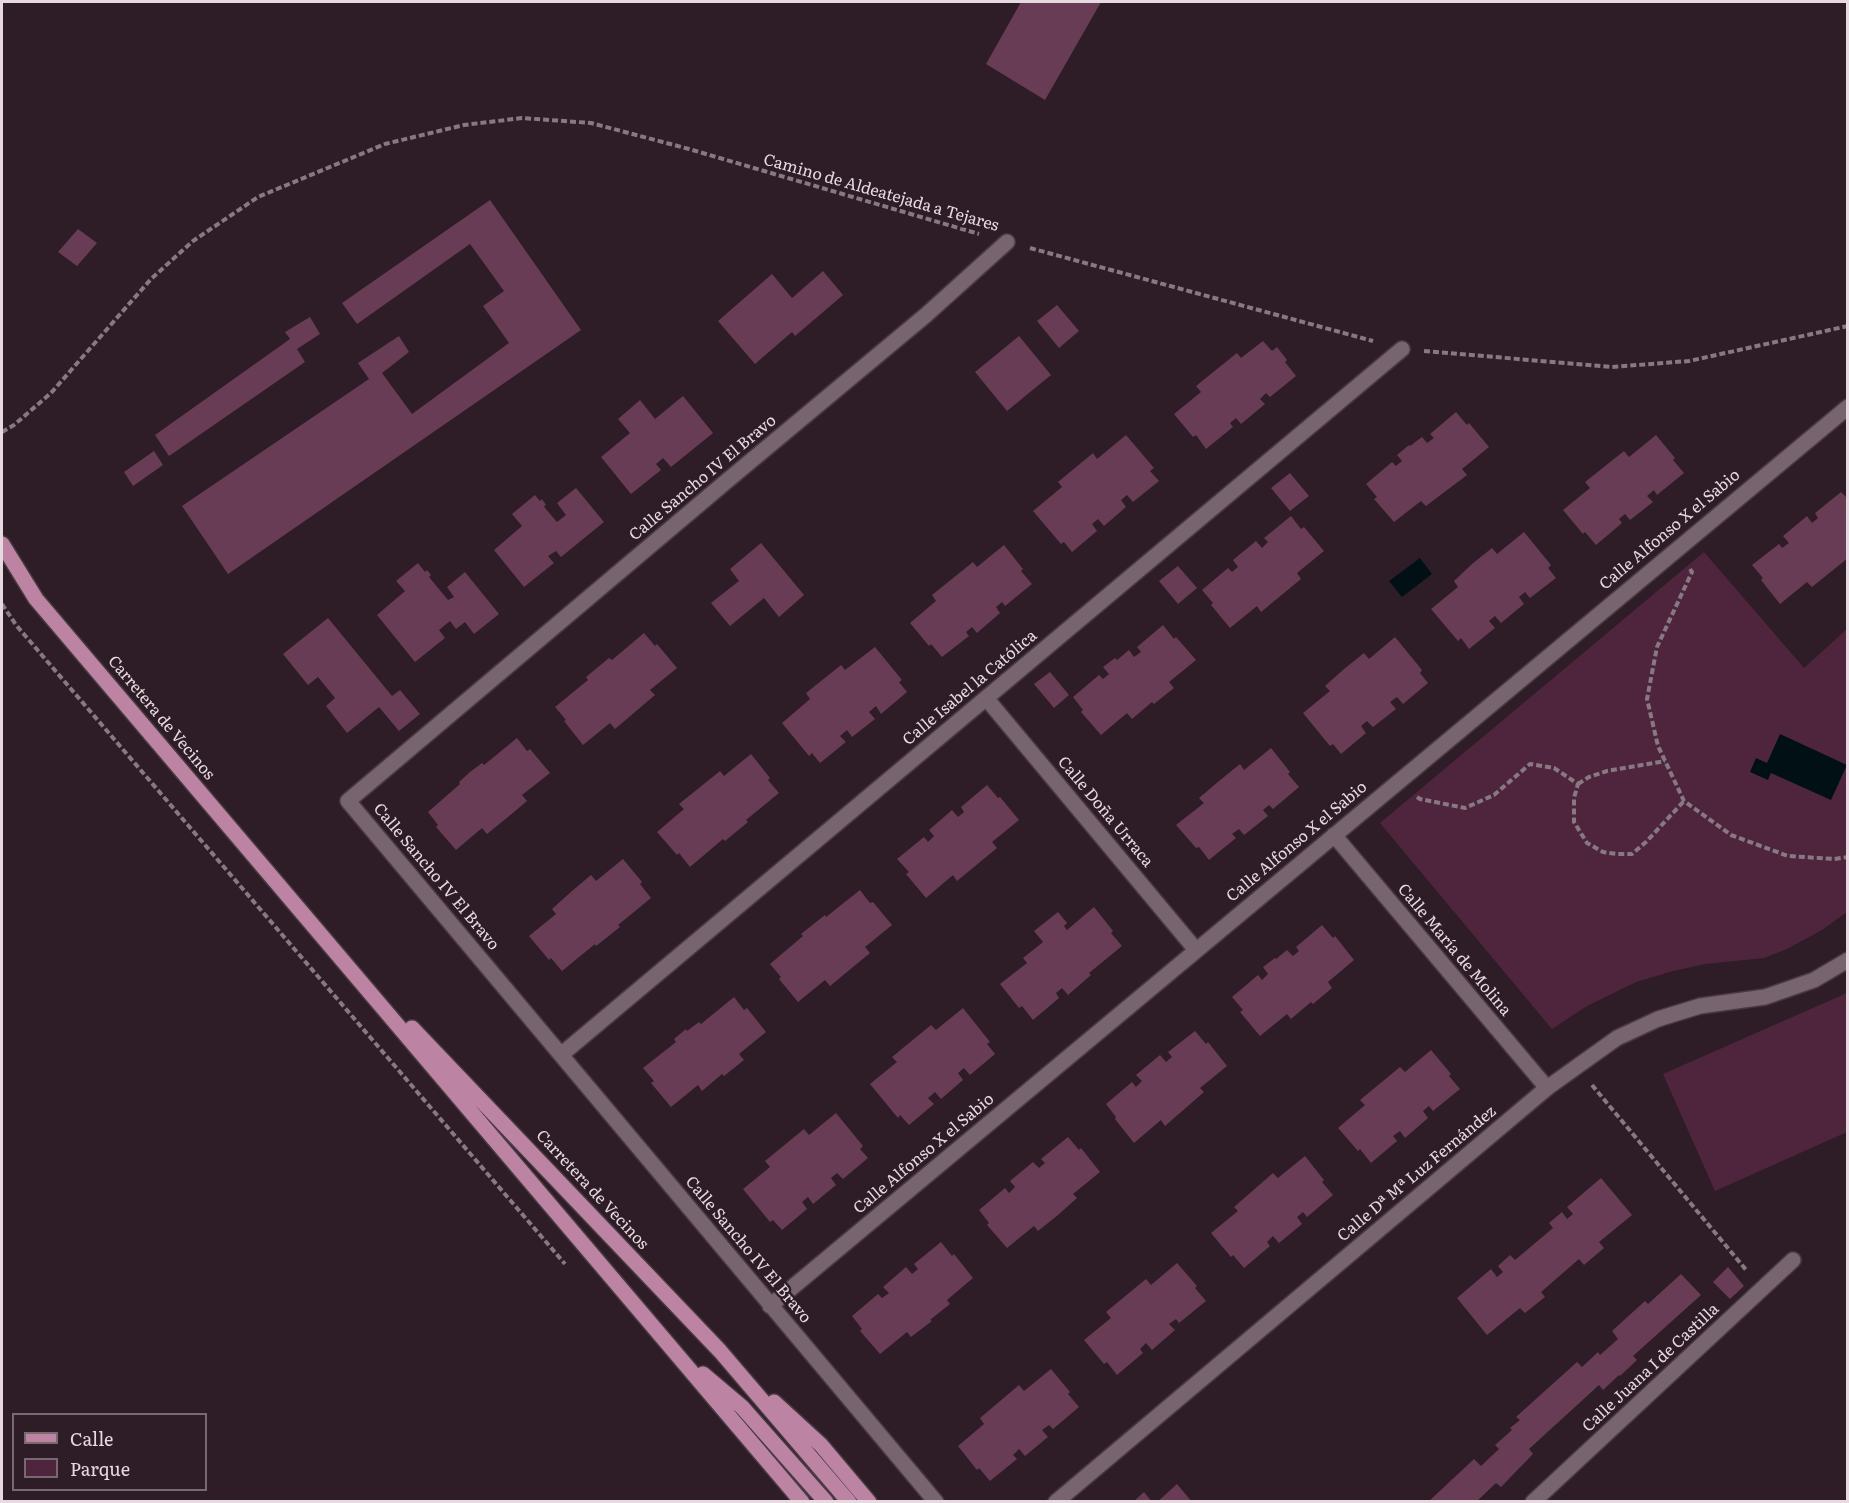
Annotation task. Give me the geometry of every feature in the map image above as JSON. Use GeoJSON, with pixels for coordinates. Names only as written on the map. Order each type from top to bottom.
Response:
{"type":"FeatureCollection","features":[{"type":"Feature","properties":{"kind":"main road","name":"Carretera de Vecinos"},"geometry":{"type":"LineString","coordinates":[[2,544],[36,599],[802,1502]]}},
{"type":"Feature","properties":{"kind":"main road","name":"Carretera de Vecinos"},"geometry":{"type":"LineString","coordinates":[[301,910],[720,1352],[849,1502]]}},
{"type":"Feature","properties":{"kind":"main road"},"geometry":{"type":"LineString","coordinates":[[672,1350],[742,1407],[826,1502]]}},
{"type":"Feature","properties":{"kind":"main road"},"geometry":{"type":"LineString","coordinates":[[720,1352],[821,1445],[869,1502]]}},
{"type":"Feature","properties":{"kind":"street","name":"Calle Sancho IV El Bravo"},"geometry":{"type":"LineString","coordinates":[[936,1502],[348,801],[926,315],[1007,242]]}},
{"type":"Feature","properties":{"kind":"street","name":"Calle Isabel la Católica"},"geometry":{"type":"LineString","coordinates":[[562,1054],[1402,349]]}},
{"type":"Feature","properties":{"kind":"street","name":"Calle Alfonso X el Sabio"},"geometry":{"type":"LineString","coordinates":[[770,1306],[1848,407]]}},
{"type":"Feature","properties":{"kind":"street","name":"Calle Doña Urraca"},"geometry":{"type":"LineString","coordinates":[[986,698],[1196,950]]}},
{"type":"Feature","properties":{"kind":"street","name":"Calle María de Molina"},"geometry":{"type":"LineString","coordinates":[[1334,835],[1547,1088]]}},
{"type":"Feature","properties":{"kind":"street","name":"Calle Dª Mª Luz Fernández"},"geometry":{"type":"LineString","coordinates":[[1056,1502],[1576,1066],[1617,1038],[1658,1019],[1700,1006],[1765,997],[1814,980],[1848,960]]}},
{"type":"Feature","properties":{"kind":"street","name":"Calle Juana I de Castilla"},"geometry":{"type":"LineString","coordinates":[[1533,1502],[1793,1260]]}},
{"type":"Feature","properties":{"kind":"path","name":"Camino de Aldeatejada a Tejares"},"geometry":{"type":"LineString","coordinates":[[2,432],[14,425],[51,393],[151,279],[193,241],[258,197],[385,144],[464,125],[522,118],[591,123],[689,149],[1007,242],[1402,349],[1612,368],[1689,361],[1848,326]]}},
{"type":"Feature","properties":{"kind":"path"},"geometry":{"type":"LineString","coordinates":[[1675,550],[1692,572],[1657,647],[1647,699],[1658,746],[1684,801],[1731,835],[1788,856],[1834,859],[1848,856]]}},
{"type":"Feature","properties":{"kind":"path"},"geometry":{"type":"LineString","coordinates":[[2,604],[23,633],[566,1265]]}},
{"type":"Feature","properties":{"kind":"path"},"geometry":{"type":"LineString","coordinates":[[1665,761],[1607,771],[1589,777],[1578,784],[1574,798],[1574,822],[1587,843],[1603,852],[1632,854],[1684,801]]}},
{"type":"Feature","properties":{"kind":"path"},"geometry":{"type":"LineString","coordinates":[[1398,781],[1420,800],[1465,808],[1494,795],[1530,764],[1554,768],[1578,784]]}},
{"type":"Feature","properties":{"kind":"path"},"geometry":{"type":"LineString","coordinates":[[1576,1066],[1762,1289]]}},
{"type":"Feature","properties":{"kind":"green space"},"geometry":{"type":"Polygon","coordinates":[[[1704,552],[1804,668],[1847,629],[1847,912],[1822,930],[1787,949],[1764,958],[1705,964],[1636,982],[1587,1006],[1552,1029],[1380,823],[1704,552]]]}},
{"type":"Feature","properties":{"kind":"green space"},"geometry":{"type":"Polygon","coordinates":[[[1847,993],[1847,1132],[1715,1191],[1663,1074],[1847,993]]]}},
{"type":"Feature","properties":{"kind":"shaded area"},"geometry":{"type":"Polygon","coordinates":[[[1420,558],[1432,574],[1402,597],[1389,581],[1420,558]]]}},
{"type":"Feature","properties":{"kind":"shaded area"},"geometry":{"type":"Polygon","coordinates":[[[1780,734],[1847,765],[1831,800],[1771,773],[1768,780],[1750,772],[1756,758],[1767,763],[1780,734]]]}},
{"type":"Feature","properties":{"kind":"building"},"geometry":{"type":"Polygon","coordinates":[[[1021,2],[1101,2],[1045,100],[986,64],[1021,2]]]}},
{"type":"Feature","properties":{"kind":"building"},"geometry":{"type":"Polygon","coordinates":[[[490,200],[581,330],[228,574],[182,506],[369,379],[358,363],[399,336],[409,352],[382,373],[412,414],[509,343],[483,306],[504,291],[470,244],[357,324],[342,303],[490,200]]]}},
{"type":"Feature","properties":{"kind":"building"},"geometry":{"type":"Polygon","coordinates":[[[78,229],[97,243],[77,266],[58,252],[78,229]]]}},
{"type":"Feature","properties":{"kind":"building"},"geometry":{"type":"Polygon","coordinates":[[[823,271],[843,295],[795,336],[792,332],[755,364],[718,321],[772,274],[792,298],[823,271]]]}},
{"type":"Feature","properties":{"kind":"building"},"geometry":{"type":"Polygon","coordinates":[[[1057,305],[1079,331],[1059,348],[1037,321],[1057,305]]]}},
{"type":"Feature","properties":{"kind":"building"},"geometry":{"type":"Polygon","coordinates":[[[310,317],[320,334],[297,349],[305,362],[169,456],[155,435],[290,339],[285,332],[310,317]]]}},
{"type":"Feature","properties":{"kind":"building"},"geometry":{"type":"Polygon","coordinates":[[[1019,336],[1051,375],[1007,411],[975,372],[1019,336]]]}},
{"type":"Feature","properties":{"kind":"building"},"geometry":{"type":"Polygon","coordinates":[[[1263,341],[1272,351],[1277,347],[1296,376],[1270,397],[1266,393],[1260,399],[1265,404],[1241,424],[1236,418],[1230,423],[1233,427],[1206,449],[1196,435],[1193,437],[1174,414],[1201,392],[1196,386],[1237,353],[1241,358],[1263,341]]]}},
{"type":"Feature","properties":{"kind":"building"},"geometry":{"type":"Polygon","coordinates":[[[683,396],[713,433],[671,467],[663,458],[656,464],[661,470],[631,494],[601,457],[630,433],[618,419],[640,400],[655,419],[683,396]]]}},
{"type":"Feature","properties":{"kind":"building"},"geometry":{"type":"Polygon","coordinates":[[[1456,412],[1467,425],[1469,423],[1489,447],[1462,469],[1467,475],[1426,506],[1421,501],[1394,522],[1374,499],[1377,497],[1366,484],[1392,462],[1396,466],[1402,461],[1397,455],[1409,445],[1422,437],[1427,443],[1434,438],[1430,434],[1456,412]]]}},
{"type":"Feature","properties":{"kind":"building"},"geometry":{"type":"Polygon","coordinates":[[[1126,435],[1154,468],[1150,471],[1159,481],[1133,502],[1127,495],[1121,500],[1126,507],[1104,526],[1098,519],[1092,524],[1097,531],[1072,552],[1064,542],[1061,544],[1033,511],[1062,487],[1058,482],[1093,453],[1097,459],[1126,435]]]}},
{"type":"Feature","properties":{"kind":"building"},"geometry":{"type":"Polygon","coordinates":[[[1656,435],[1684,473],[1657,495],[1654,490],[1647,496],[1653,502],[1630,520],[1625,514],[1619,519],[1622,523],[1596,545],[1585,532],[1583,534],[1563,510],[1590,488],[1585,482],[1624,451],[1629,457],[1656,435]]]}},
{"type":"Feature","properties":{"kind":"building"},"geometry":{"type":"Polygon","coordinates":[[[154,451],[163,465],[133,486],[124,472],[154,451]]]}},
{"type":"Feature","properties":{"kind":"building"},"geometry":{"type":"Polygon","coordinates":[[[1290,473],[1309,496],[1290,511],[1271,488],[1290,473]]]}},
{"type":"Feature","properties":{"kind":"building"},"geometry":{"type":"Polygon","coordinates":[[[576,488],[604,522],[561,557],[556,551],[548,556],[554,563],[524,587],[494,550],[522,526],[512,514],[535,495],[540,501],[542,499],[546,505],[545,508],[557,522],[566,515],[557,503],[576,488]]]}},
{"type":"Feature","properties":{"kind":"building"},"geometry":{"type":"Polygon","coordinates":[[[1841,492],[1848,499],[1848,558],[1812,587],[1807,582],[1780,604],[1752,565],[1779,544],[1782,548],[1789,543],[1783,536],[1807,516],[1812,523],[1818,518],[1815,513],[1841,492]]]}},
{"type":"Feature","properties":{"kind":"building"},"geometry":{"type":"Polygon","coordinates":[[[1291,516],[1301,529],[1304,527],[1324,551],[1297,573],[1301,579],[1261,612],[1257,606],[1230,628],[1202,590],[1228,568],[1232,572],[1238,567],[1233,560],[1256,541],[1262,548],[1268,542],[1264,538],[1291,516]]]}},
{"type":"Feature","properties":{"kind":"building"},"geometry":{"type":"Polygon","coordinates":[[[1524,532],[1551,565],[1548,568],[1556,578],[1530,598],[1525,592],[1519,597],[1524,604],[1501,623],[1495,616],[1489,621],[1495,628],[1469,649],[1461,638],[1458,641],[1431,609],[1458,587],[1454,581],[1472,564],[1492,548],[1497,554],[1524,532]]]}},
{"type":"Feature","properties":{"kind":"building"},"geometry":{"type":"Polygon","coordinates":[[[761,543],[804,595],[779,617],[764,598],[730,626],[711,603],[739,581],[730,569],[761,543]]]}},
{"type":"Feature","properties":{"kind":"building"},"geometry":{"type":"Polygon","coordinates":[[[1004,545],[1032,584],[1005,606],[1002,602],[996,607],[1000,613],[977,633],[972,627],[966,632],[969,636],[942,657],[931,644],[929,646],[910,623],[936,601],[932,595],[973,562],[977,567],[1004,545]]]}},
{"type":"Feature","properties":{"kind":"building"},"geometry":{"type":"Polygon","coordinates":[[[418,563],[425,572],[427,570],[431,575],[429,577],[448,600],[454,597],[447,587],[465,572],[499,614],[474,634],[465,622],[456,629],[450,621],[439,630],[445,638],[415,662],[377,615],[405,591],[396,581],[418,563]]]}},
{"type":"Feature","properties":{"kind":"building"},"geometry":{"type":"Polygon","coordinates":[[[1178,566],[1197,588],[1178,604],[1159,581],[1178,566]]]}},
{"type":"Feature","properties":{"kind":"building"},"geometry":{"type":"Polygon","coordinates":[[[328,618],[392,696],[400,690],[420,714],[399,731],[379,707],[347,733],[326,706],[335,698],[318,677],[308,685],[283,654],[328,618]]]}},
{"type":"Feature","properties":{"kind":"building"},"geometry":{"type":"Polygon","coordinates":[[[1163,625],[1196,660],[1169,682],[1174,688],[1154,704],[1152,702],[1132,719],[1127,713],[1101,735],[1081,712],[1083,710],[1073,697],[1099,675],[1103,679],[1109,674],[1103,667],[1115,658],[1117,660],[1129,650],[1134,657],[1141,652],[1137,647],[1163,625]]]}},
{"type":"Feature","properties":{"kind":"building"},"geometry":{"type":"Polygon","coordinates":[[[644,633],[655,646],[657,644],[677,668],[650,690],[655,695],[615,729],[610,723],[583,745],[555,707],[588,680],[586,677],[609,658],[612,660],[644,633]]]}},
{"type":"Feature","properties":{"kind":"building"},"geometry":{"type":"Polygon","coordinates":[[[1395,637],[1422,670],[1420,673],[1428,683],[1403,704],[1397,697],[1390,702],[1396,709],[1373,727],[1367,721],[1361,726],[1366,733],[1341,754],[1333,744],[1330,746],[1303,713],[1330,691],[1325,686],[1344,669],[1364,653],[1369,659],[1395,637]]]}},
{"type":"Feature","properties":{"kind":"building"},"geometry":{"type":"Polygon","coordinates":[[[875,647],[902,680],[899,682],[907,692],[881,714],[876,706],[869,712],[875,719],[852,737],[847,730],[840,736],[846,742],[820,763],[812,753],[809,756],[782,723],[810,699],[806,693],[841,665],[845,670],[875,647]]]}},
{"type":"Feature","properties":{"kind":"building"},"geometry":{"type":"Polygon","coordinates":[[[1050,672],[1069,695],[1054,708],[1034,684],[1050,672]]]}},
{"type":"Feature","properties":{"kind":"building"},"geometry":{"type":"Polygon","coordinates":[[[517,738],[527,751],[530,749],[550,773],[522,795],[527,801],[508,817],[487,834],[482,828],[456,850],[436,827],[438,825],[428,812],[470,772],[482,763],[484,765],[517,738]]]}},
{"type":"Feature","properties":{"kind":"building"},"geometry":{"type":"Polygon","coordinates":[[[1271,748],[1299,787],[1273,809],[1269,805],[1263,810],[1268,816],[1244,835],[1239,829],[1232,834],[1236,838],[1209,860],[1176,825],[1204,803],[1199,798],[1219,781],[1240,764],[1244,770],[1271,748]]]}},
{"type":"Feature","properties":{"kind":"building"},"geometry":{"type":"Polygon","coordinates":[[[751,754],[779,793],[746,820],[748,822],[725,841],[723,839],[690,867],[657,832],[684,809],[679,804],[720,771],[724,776],[751,754]]]}},
{"type":"Feature","properties":{"kind":"building"},"geometry":{"type":"Polygon","coordinates":[[[987,785],[1019,820],[992,842],[997,848],[957,881],[953,875],[926,898],[906,874],[909,872],[897,859],[924,837],[928,842],[934,836],[929,830],[952,810],[958,817],[964,812],[961,807],[987,785]]]}},
{"type":"Feature","properties":{"kind":"building"},"geometry":{"type":"Polygon","coordinates":[[[623,859],[642,882],[640,884],[651,898],[618,925],[620,927],[562,971],[551,958],[549,960],[529,936],[556,914],[552,909],[591,875],[596,881],[623,859]]]}},
{"type":"Feature","properties":{"kind":"building"},"geometry":{"type":"Polygon","coordinates":[[[860,890],[892,925],[865,947],[870,953],[830,986],[825,980],[798,1002],[770,964],[803,936],[801,934],[860,890]]]}},
{"type":"Feature","properties":{"kind":"building"},"geometry":{"type":"Polygon","coordinates":[[[1094,907],[1122,946],[1089,973],[1091,975],[1068,995],[1062,988],[1056,993],[1059,998],[1033,1020],[1022,1006],[1019,1008],[1000,984],[1027,963],[1023,958],[1043,942],[1034,931],[1058,912],[1067,923],[1064,926],[1067,930],[1094,907]]]}},
{"type":"Feature","properties":{"kind":"building"},"geometry":{"type":"Polygon","coordinates":[[[1322,925],[1333,938],[1335,936],[1354,960],[1328,982],[1332,988],[1313,1004],[1311,1002],[1291,1019],[1287,1014],[1260,1036],[1240,1012],[1243,1010],[1232,997],[1258,975],[1262,980],[1268,974],[1263,967],[1275,958],[1287,950],[1293,956],[1299,951],[1296,947],[1322,925]]]}},
{"type":"Feature","properties":{"kind":"building"},"geometry":{"type":"Polygon","coordinates":[[[734,997],[744,1010],[747,1008],[766,1032],[739,1054],[744,1060],[724,1076],[722,1074],[702,1091],[698,1085],[671,1107],[651,1083],[654,1081],[643,1068],[676,1042],[674,1039],[686,1029],[687,1031],[699,1022],[701,1024],[734,997]]]}},
{"type":"Feature","properties":{"kind":"building"},"geometry":{"type":"Polygon","coordinates":[[[963,1008],[990,1042],[987,1044],[995,1054],[970,1075],[964,1068],[958,1073],[963,1080],[941,1099],[935,1092],[928,1098],[934,1104],[909,1125],[900,1115],[898,1118],[870,1084],[897,1062],[892,1057],[931,1025],[936,1030],[963,1008]]]}},
{"type":"Feature","properties":{"kind":"building"},"geometry":{"type":"Polygon","coordinates":[[[1195,1031],[1206,1044],[1208,1042],[1227,1066],[1200,1088],[1204,1092],[1165,1126],[1161,1120],[1134,1143],[1106,1104],[1132,1082],[1136,1087],[1142,1081],[1136,1075],[1160,1055],[1166,1062],[1172,1057],[1168,1052],[1195,1031]]]}},
{"type":"Feature","properties":{"kind":"building"},"geometry":{"type":"Polygon","coordinates":[[[1431,1050],[1460,1089],[1433,1111],[1429,1106],[1423,1111],[1428,1118],[1405,1138],[1400,1131],[1393,1136],[1397,1141],[1371,1163],[1338,1128],[1365,1105],[1360,1100],[1400,1067],[1405,1072],[1431,1050]]]}},
{"type":"Feature","properties":{"kind":"building"},"geometry":{"type":"Polygon","coordinates":[[[836,1113],[863,1146],[860,1149],[868,1158],[843,1179],[837,1173],[831,1178],[836,1185],[813,1204],[808,1197],[802,1202],[807,1209],[782,1230],[773,1220],[770,1222],[743,1189],[770,1167],[765,1161],[804,1129],[809,1135],[836,1113]]]}},
{"type":"Feature","properties":{"kind":"building"},"geometry":{"type":"Polygon","coordinates":[[[1068,1137],[1079,1150],[1081,1148],[1100,1172],[1073,1194],[1077,1198],[1058,1215],[1038,1231],[1034,1226],[1007,1248],[987,1225],[989,1223],[979,1210],[1005,1188],[1009,1193],[1015,1187],[1010,1181],[1033,1162],[1039,1168],[1045,1163],[1041,1159],[1068,1137]]]}},
{"type":"Feature","properties":{"kind":"building"},"geometry":{"type":"Polygon","coordinates":[[[1305,1156],[1333,1195],[1307,1217],[1303,1212],[1297,1217],[1302,1224],[1279,1243],[1273,1236],[1267,1242],[1270,1246],[1244,1268],[1233,1255],[1231,1257],[1211,1233],[1238,1211],[1234,1207],[1273,1173],[1278,1178],[1305,1156]]]}},
{"type":"Feature","properties":{"kind":"building"},"geometry":{"type":"Polygon","coordinates":[[[1601,1178],[1632,1215],[1599,1242],[1604,1248],[1584,1265],[1579,1259],[1541,1292],[1545,1297],[1525,1313],[1520,1308],[1487,1335],[1457,1298],[1491,1269],[1497,1277],[1503,1272],[1498,1266],[1510,1255],[1515,1260],[1553,1228],[1549,1223],[1562,1212],[1567,1219],[1573,1214],[1567,1207],[1601,1178]]]}},
{"type":"Feature","properties":{"kind":"building"},"geometry":{"type":"Polygon","coordinates":[[[941,1242],[973,1278],[947,1300],[950,1304],[930,1320],[932,1321],[911,1337],[907,1332],[880,1354],[860,1331],[862,1329],[852,1316],[878,1294],[882,1298],[889,1293],[883,1287],[906,1267],[912,1274],[918,1269],[914,1264],[941,1242]]]}},
{"type":"Feature","properties":{"kind":"building"},"geometry":{"type":"Polygon","coordinates":[[[1177,1263],[1197,1286],[1195,1288],[1206,1301],[1179,1323],[1176,1319],[1169,1324],[1175,1330],[1152,1350],[1146,1343],[1140,1349],[1143,1353],[1117,1375],[1107,1362],[1104,1364],[1084,1340],[1111,1318],[1106,1312],[1146,1279],[1151,1285],[1177,1263]]]}},
{"type":"Feature","properties":{"kind":"building"},"geometry":{"type":"Polygon","coordinates":[[[1728,1267],[1744,1286],[1730,1299],[1713,1282],[1728,1267]]]}},
{"type":"Feature","properties":{"kind":"building"},"geometry":{"type":"Polygon","coordinates":[[[1681,1274],[1701,1295],[1633,1356],[1637,1360],[1620,1376],[1603,1390],[1599,1385],[1529,1449],[1533,1454],[1501,1487],[1496,1483],[1476,1502],[1428,1502],[1474,1459],[1481,1466],[1499,1449],[1495,1445],[1520,1420],[1516,1417],[1577,1362],[1582,1367],[1598,1352],[1600,1355],[1618,1339],[1612,1331],[1645,1301],[1648,1304],[1681,1274]]]}},
{"type":"Feature","properties":{"kind":"building"},"geometry":{"type":"Polygon","coordinates":[[[1051,1369],[1079,1407],[1053,1429],[1049,1425],[1042,1430],[1048,1437],[1025,1456],[1019,1449],[1013,1455],[1017,1459],[990,1481],[979,1468],[977,1470],[958,1446],[984,1424],[980,1418],[1019,1385],[1024,1391],[1051,1369]]]}},
{"type":"Feature","properties":{"kind":"building"},"geometry":{"type":"Polygon","coordinates":[[[1177,1484],[1192,1502],[1157,1502],[1165,1495],[1177,1484]]]}},
{"type":"Feature","properties":{"kind":"building"},"geometry":{"type":"Polygon","coordinates":[[[1144,1492],[1152,1502],[1133,1502],[1144,1492]]]}}]}
